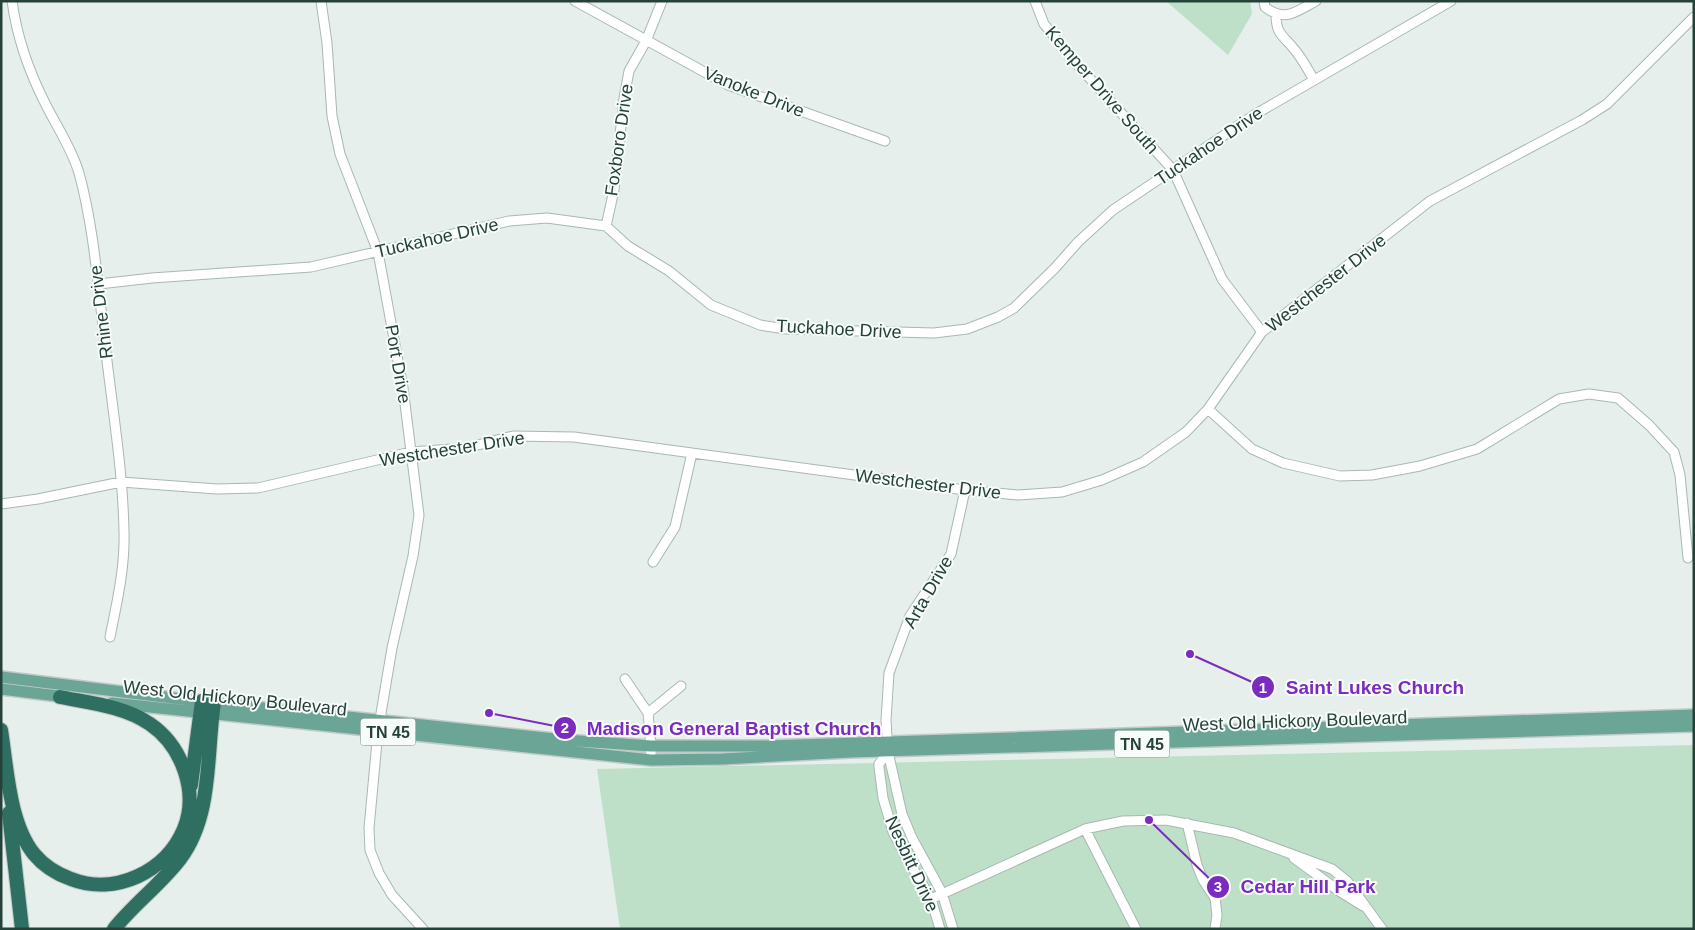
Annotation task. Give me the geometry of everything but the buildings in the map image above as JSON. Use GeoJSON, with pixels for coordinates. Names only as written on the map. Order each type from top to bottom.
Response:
{"type":"FeatureCollection","features":[{"type":"Feature","properties":{"kind":"highway"},"geometry":{"type":"LineString","coordinates":[[60,697],[115,708],[149,723],[160,732],[177,754],[183,767],[189,789],[188,811]]}},
{"type":"Feature","properties":{"kind":"highway"},"geometry":{"type":"LineString","coordinates":[[1,730],[17,820],[29,846],[41,862],[56,872],[82,883],[101,885],[117,883],[144,874],[167,856],[178,841],[185,827],[207,708]]}},
{"type":"Feature","properties":{"kind":"highway"},"geometry":{"type":"LineString","coordinates":[[114,929],[179,860],[193,837],[202,810],[207,708]]}},
{"type":"Feature","properties":{"kind":"highway"},"geometry":{"type":"LineString","coordinates":[[1,740],[22,929]]}},
{"type":"Feature","properties":{"kind":"main road","name":"West Old Hickory Boulevard"},"geometry":{"type":"LineString","coordinates":[[1,677],[60,697],[207,708]]}},
{"type":"Feature","properties":{"kind":"main road","name":"West Old Hickory Boulevard"},"geometry":{"type":"LineString","coordinates":[[1,689],[35,688],[378,726],[651,760],[723,759],[887,747],[1694,715]]}},
{"type":"Feature","properties":{"kind":"main road","name":"West Old Hickory Boulevard"},"geometry":{"type":"LineString","coordinates":[[378,726],[651,746],[887,747],[1694,726]]}},
{"type":"Feature","properties":{"kind":"street","name":"Rhine Drive"},"geometry":{"type":"LineString","coordinates":[[12,1],[14,17],[26,61],[78,171],[99,284],[121,482],[124,533],[121,584],[110,637]]}},
{"type":"Feature","properties":{"kind":"street","name":"Port Drive"},"geometry":{"type":"LineString","coordinates":[[321,1],[327,44],[332,116],[338,147],[378,252],[403,388],[419,515],[413,556],[392,648],[378,726],[369,828],[370,850],[379,873],[392,895],[423,929]]}},
{"type":"Feature","properties":{"kind":"street","name":"Vanoke Drive"},"geometry":{"type":"LineString","coordinates":[[576,1],[728,85],[885,142]]}},
{"type":"Feature","properties":{"kind":"street","name":"Foxboro Drive"},"geometry":{"type":"LineString","coordinates":[[606,226],[614,190],[624,98],[629,71],[646,41],[662,1]]}},
{"type":"Feature","properties":{"kind":"street","name":"Kemper Drive South"},"geometry":{"type":"LineString","coordinates":[[1035,1],[1044,24],[1074,61],[1173,170],[1222,279],[1262,332]]}},
{"type":"Feature","properties":{"kind":"street"},"geometry":{"type":"LineString","coordinates":[[1264,1],[1265,7],[1280,16],[1288,15],[1316,1]]}},
{"type":"Feature","properties":{"kind":"street","name":"Tuckahoe Drive"},"geometry":{"type":"LineString","coordinates":[[99,284],[152,278],[311,267],[509,221],[547,218],[606,226],[628,246],[669,271],[711,305],[760,325],[785,329],[934,333],[967,329],[998,317],[1014,308],[1112,210],[1254,115],[1441,5],[1451,1]]}},
{"type":"Feature","properties":{"kind":"street"},"geometry":{"type":"LineString","coordinates":[[1276,14],[1276,22],[1280,34],[1294,49],[1314,80]]}},
{"type":"Feature","properties":{"kind":"street","name":"Westchester Drive"},"geometry":{"type":"LineString","coordinates":[[1,504],[38,499],[121,482],[217,489],[258,488],[412,452],[466,448],[512,436],[574,436],[965,490],[1018,495],[1062,492],[1102,480],[1142,462],[1186,432],[1208,409],[1262,332],[1430,201],[1582,120],[1607,104],[1694,17]]}},
{"type":"Feature","properties":{"kind":"street"},"geometry":{"type":"LineString","coordinates":[[1208,409],[1252,449],[1283,463],[1340,476],[1372,475],[1412,468],[1477,449],[1559,399],[1589,394],[1618,398],[1649,425],[1674,452],[1680,475],[1688,558]]}},
{"type":"Feature","properties":{"kind":"street"},"geometry":{"type":"LineString","coordinates":[[653,562],[675,527],[692,453]]}},
{"type":"Feature","properties":{"kind":"street","name":"Arta Drive"},"geometry":{"type":"LineString","coordinates":[[887,747],[889,673],[910,616],[951,554],[965,490]]}},
{"type":"Feature","properties":{"kind":"street"},"geometry":{"type":"LineString","coordinates":[[625,679],[648,713],[651,760]]}},
{"type":"Feature","properties":{"kind":"street"},"geometry":{"type":"LineString","coordinates":[[648,713],[681,686]]}},
{"type":"Feature","properties":{"kind":"street","name":"Nesbitt Drive"},"geometry":{"type":"LineString","coordinates":[[887,747],[906,826],[942,893],[953,929]]}},
{"type":"Feature","properties":{"kind":"street","name":"Nesbitt Drive"},"geometry":{"type":"LineString","coordinates":[[887,747],[880,764],[881,790],[885,807],[899,844],[931,899],[940,929]]}},
{"type":"Feature","properties":{"kind":"street"},"geometry":{"type":"LineString","coordinates":[[931,899],[1085,829],[1110,823],[1166,820],[1234,833],[1324,865],[1339,873],[1382,929]]}},
{"type":"Feature","properties":{"kind":"street"},"geometry":{"type":"LineString","coordinates":[[1187,823],[1197,865],[1215,898],[1217,915],[1215,929]]}},
{"type":"Feature","properties":{"kind":"street"},"geometry":{"type":"LineString","coordinates":[[1085,829],[1136,929]]}},
{"type":"Feature","properties":{"kind":"street"},"geometry":{"type":"LineString","coordinates":[[1280,849],[1368,909]]}},
{"type":"Feature","properties":{"kind":"green space"},"geometry":{"type":"Polygon","coordinates":[[[1166,1],[1250,1],[1252,14],[1228,55],[1166,1]]]}},
{"type":"Feature","properties":{"kind":"green space"},"geometry":{"type":"Polygon","coordinates":[[[1694,745],[1694,929],[620,929],[597,769],[1694,745]]]}},
{"type":"Feature","properties":{"kind":"place","name":"Saint Lukes Church"},"geometry":{"type":"Point","coordinates":[1190,654]}},
{"type":"Feature","properties":{"kind":"place","name":"Madison General Baptist Church"},"geometry":{"type":"Point","coordinates":[489,713]}},
{"type":"Feature","properties":{"kind":"place","name":"Cedar Hill Park"},"geometry":{"type":"Point","coordinates":[1149,820]}}]}
